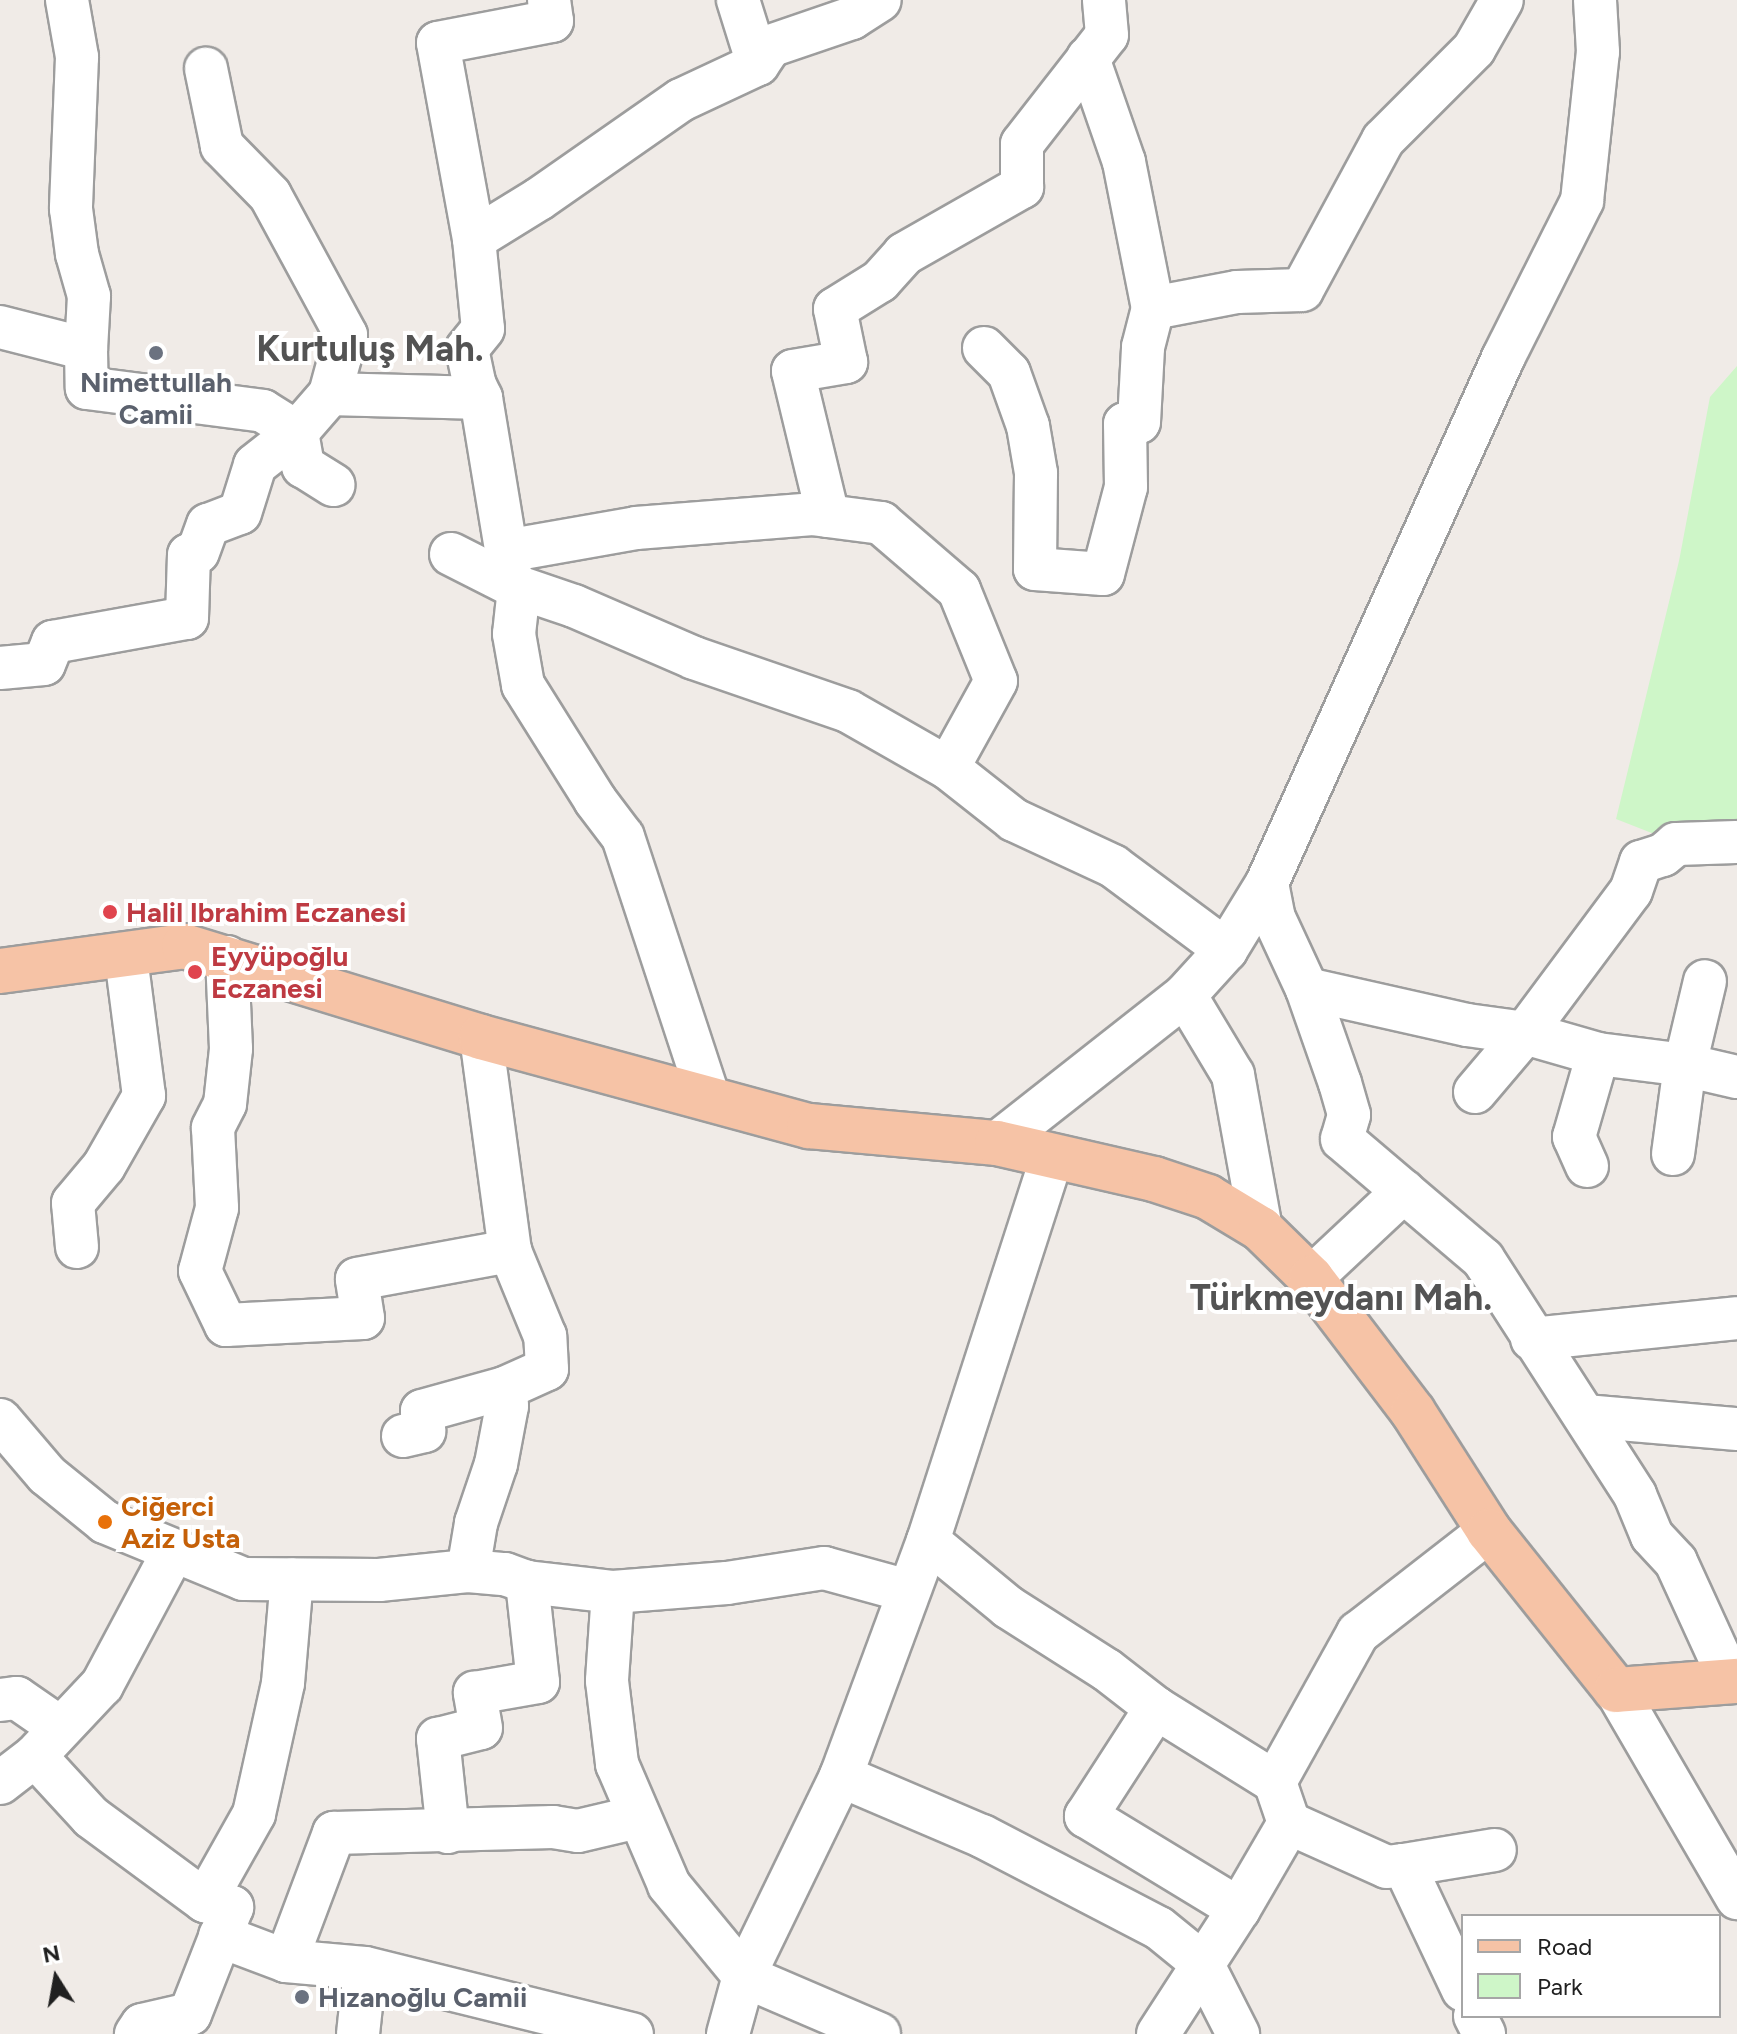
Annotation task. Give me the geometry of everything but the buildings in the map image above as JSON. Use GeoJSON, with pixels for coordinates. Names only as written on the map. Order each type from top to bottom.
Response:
{"type":"FeatureCollection","features":[{"type":"Feature","properties":{"kind":"main road"},"geometry":{"type":"LineString","coordinates":[[0,971],[126,957],[184,946],[481,1037],[809,1126],[997,1143],[1154,1179],[1208,1197],[1261,1229],[1311,1278],[1413,1412],[1489,1531],[1616,1690],[1734,1682]]}},
{"type":"Feature","properties":{"kind":"street"},"geometry":{"type":"LineString","coordinates":[[67,0],[77,57],[71,209],[77,254],[89,296],[87,388],[263,411],[297,432],[303,466],[334,485]]}},
{"type":"Feature","properties":{"kind":"street"},"geometry":{"type":"LineString","coordinates":[[549,0],[552,21],[438,43],[474,239],[483,329],[467,349],[474,383],[481,398],[513,575],[514,634],[523,685],[595,800],[623,837],[709,1099]]}},
{"type":"Feature","properties":{"kind":"street"},"geometry":{"type":"LineString","coordinates":[[738,0],[758,64]]}},
{"type":"Feature","properties":{"kind":"street"},"geometry":{"type":"LineString","coordinates":[[474,239],[539,199],[681,100],[758,64],[770,46],[852,18],[880,0]]}},
{"type":"Feature","properties":{"kind":"street"},"geometry":{"type":"LineString","coordinates":[[828,516],[793,371],[846,362],[835,309],[880,281],[904,254],[1022,187],[1022,144],[1107,35],[1104,0]]}},
{"type":"Feature","properties":{"kind":"street"},"geometry":{"type":"LineString","coordinates":[[1153,308],[1237,292],[1302,290],[1383,140],[1474,49],[1502,0]]}},
{"type":"Feature","properties":{"kind":"street"},"geometry":{"type":"LineString","coordinates":[[997,1143],[1185,995],[1226,950],[1267,883],[1503,358],[1582,201],[1598,52],[1595,0]]}},
{"type":"Feature","properties":{"kind":"street"},"geometry":{"type":"LineString","coordinates":[[984,348],[1009,373],[1028,426],[1036,473],[1035,569],[1103,574],[1126,487],[1125,424],[1139,422],[1143,347],[1153,308],[1124,162],[1088,58]]}},
{"type":"Feature","properties":{"kind":"street"},"geometry":{"type":"LineString","coordinates":[[0,668],[44,664],[53,642],[187,618],[189,555],[198,552],[208,525],[240,513],[255,465],[297,432],[330,394],[346,335],[270,195],[222,146],[206,69]]}},
{"type":"Feature","properties":{"kind":"street"},"geometry":{"type":"LineString","coordinates":[[0,327],[86,349]]}},
{"type":"Feature","properties":{"kind":"street"},"geometry":{"type":"LineString","coordinates":[[330,394],[481,398]]}},
{"type":"Feature","properties":{"kind":"street"},"geometry":{"type":"LineString","coordinates":[[513,575],[636,528],[828,516],[881,523],[959,590],[996,681],[948,768]]}},
{"type":"Feature","properties":{"kind":"street"},"geometry":{"type":"LineString","coordinates":[[451,554],[513,575],[574,606],[694,658],[848,711],[948,768],[1014,820],[1113,866],[1226,950]]}},
{"type":"Feature","properties":{"kind":"street"},"geometry":{"type":"LineString","coordinates":[[1475,1092],[1525,1033],[1631,891],[1641,862],[1663,855],[1676,844],[1737,842]]}},
{"type":"Feature","properties":{"kind":"street"},"geometry":{"type":"LineString","coordinates":[[1267,883],[1274,918],[1307,989],[1349,1115],[1342,1139],[1483,1259],[1635,1495],[1652,1536],[1676,1562],[1734,1682]]}},
{"type":"Feature","properties":{"kind":"street"},"geometry":{"type":"LineString","coordinates":[[77,1247],[73,1203],[104,1166],[144,1096],[126,957]]}},
{"type":"Feature","properties":{"kind":"street"},"geometry":{"type":"LineString","coordinates":[[227,957],[231,1049],[225,1104],[213,1128],[217,1208],[200,1271],[226,1325],[363,1318],[357,1279],[510,1251]]}},
{"type":"Feature","properties":{"kind":"street"},"geometry":{"type":"LineString","coordinates":[[1673,1154],[1685,1065],[1705,981]]}},
{"type":"Feature","properties":{"kind":"street"},"geometry":{"type":"LineString","coordinates":[[1307,989],[1467,1025],[1525,1033],[1598,1054],[1685,1065],[1737,1077]]}},
{"type":"Feature","properties":{"kind":"street"},"geometry":{"type":"LineString","coordinates":[[1185,995],[1233,1075],[1261,1229]]}},
{"type":"Feature","properties":{"kind":"street"},"geometry":{"type":"LineString","coordinates":[[403,1436],[424,1431],[422,1411],[505,1388],[547,1369],[545,1336],[510,1251],[481,1037]]}},
{"type":"Feature","properties":{"kind":"street"},"geometry":{"type":"LineString","coordinates":[[1587,1166],[1574,1137],[1598,1054]]}},
{"type":"Feature","properties":{"kind":"street"},"geometry":{"type":"LineString","coordinates":[[728,2034],[744,1976],[841,1776],[928,1541],[1052,1156]]}},
{"type":"Feature","properties":{"kind":"street"},"geometry":{"type":"LineString","coordinates":[[1311,1278],[1404,1191]]}},
{"type":"Feature","properties":{"kind":"street"},"geometry":{"type":"LineString","coordinates":[[1532,1339],[1737,1318]]}},
{"type":"Feature","properties":{"kind":"street"},"geometry":{"type":"LineString","coordinates":[[468,1571],[476,1523],[496,1464],[507,1406],[505,1388]]}},
{"type":"Feature","properties":{"kind":"street"},"geometry":{"type":"LineString","coordinates":[[1585,1416],[1737,1429]]}},
{"type":"Feature","properties":{"kind":"street"},"geometry":{"type":"LineString","coordinates":[[0,1420],[47,1475],[105,1522],[243,1579],[379,1580],[468,1571],[505,1574],[527,1582],[613,1592],[727,1583],[824,1568],[908,1591]]}},
{"type":"Feature","properties":{"kind":"street"},"geometry":{"type":"LineString","coordinates":[[1275,1782],[1358,1633],[1489,1531]]}},
{"type":"Feature","properties":{"kind":"street"},"geometry":{"type":"LineString","coordinates":[[928,1541],[1008,1607],[1107,1670],[1156,1708],[1275,1782],[1289,1823],[1387,1867],[1495,1850]]}},
{"type":"Feature","properties":{"kind":"street"},"geometry":{"type":"LineString","coordinates":[[0,1783],[47,1742],[102,1685],[173,1552]]}},
{"type":"Feature","properties":{"kind":"street"},"geometry":{"type":"LineString","coordinates":[[136,2034],[142,2025],[190,2014],[213,1918],[254,1814],[283,1683],[292,1579]]}},
{"type":"Feature","properties":{"kind":"street"},"geometry":{"type":"LineString","coordinates":[[448,1832],[438,1739],[481,1728],[475,1693],[538,1682],[527,1582]]}},
{"type":"Feature","properties":{"kind":"street"},"geometry":{"type":"LineString","coordinates":[[613,1592],[607,1681],[617,1764],[637,1817],[669,1885],[744,1976],[879,2034]]}},
{"type":"Feature","properties":{"kind":"street"},"geometry":{"type":"LineString","coordinates":[[1616,1690],[1737,1898]]}},
{"type":"Feature","properties":{"kind":"street"},"geometry":{"type":"LineString","coordinates":[[0,1700],[17,1698],[91,1817],[213,1918],[286,1961],[365,1968],[632,2034]]}},
{"type":"Feature","properties":{"kind":"street"},"geometry":{"type":"LineString","coordinates":[[1156,1708],[1086,1816],[1239,1909]]}},
{"type":"Feature","properties":{"kind":"street"},"geometry":{"type":"LineString","coordinates":[[841,1776],[982,1836],[1159,1928],[1202,1963],[1238,2034]]}},
{"type":"Feature","properties":{"kind":"street"},"geometry":{"type":"LineString","coordinates":[[286,1961],[334,1833],[553,1827],[578,1831],[637,1817]]}},
{"type":"Feature","properties":{"kind":"street"},"geometry":{"type":"LineString","coordinates":[[1158,2034],[1239,1909],[1289,1823]]}},
{"type":"Feature","properties":{"kind":"street"},"geometry":{"type":"LineString","coordinates":[[1404,1865],[1461,1986]]}},
{"type":"Feature","properties":{"kind":"street"},"geometry":{"type":"LineString","coordinates":[[358,2034],[365,1968]]}},
{"type":"Feature","properties":{"kind":"green space"},"geometry":{"type":"Polygon","coordinates":[[[1737,366],[1737,837],[1667,839],[1616,819],[1679,561],[1710,397],[1737,366]]]}},
{"type":"Feature","properties":{"kind":"place","name":"Nimettullah Camii"},"geometry":{"type":"Point","coordinates":[156,353]}},
{"type":"Feature","properties":{"kind":"place","name":"Halil Ibrahim Eczanesi"},"geometry":{"type":"Point","coordinates":[110,912]}},
{"type":"Feature","properties":{"kind":"place","name":"Eyyüpoğlu Eczanesi"},"geometry":{"type":"Point","coordinates":[195,972]}},
{"type":"Feature","properties":{"kind":"place","name":"Ciğerci Aziz Usta"},"geometry":{"type":"Point","coordinates":[105,1522]}},
{"type":"Feature","properties":{"kind":"place","name":"Hızanoğlu Camii"},"geometry":{"type":"Point","coordinates":[302,1997]}},
{"type":"Feature","properties":{"kind":"district","name":"Kurtuluş Mah."},"geometry":{"type":"Point","coordinates":[370,349]}},
{"type":"Feature","properties":{"kind":"district","name":"Türkmeydanı Mah."},"geometry":{"type":"Point","coordinates":[1341,1298]}}]}
